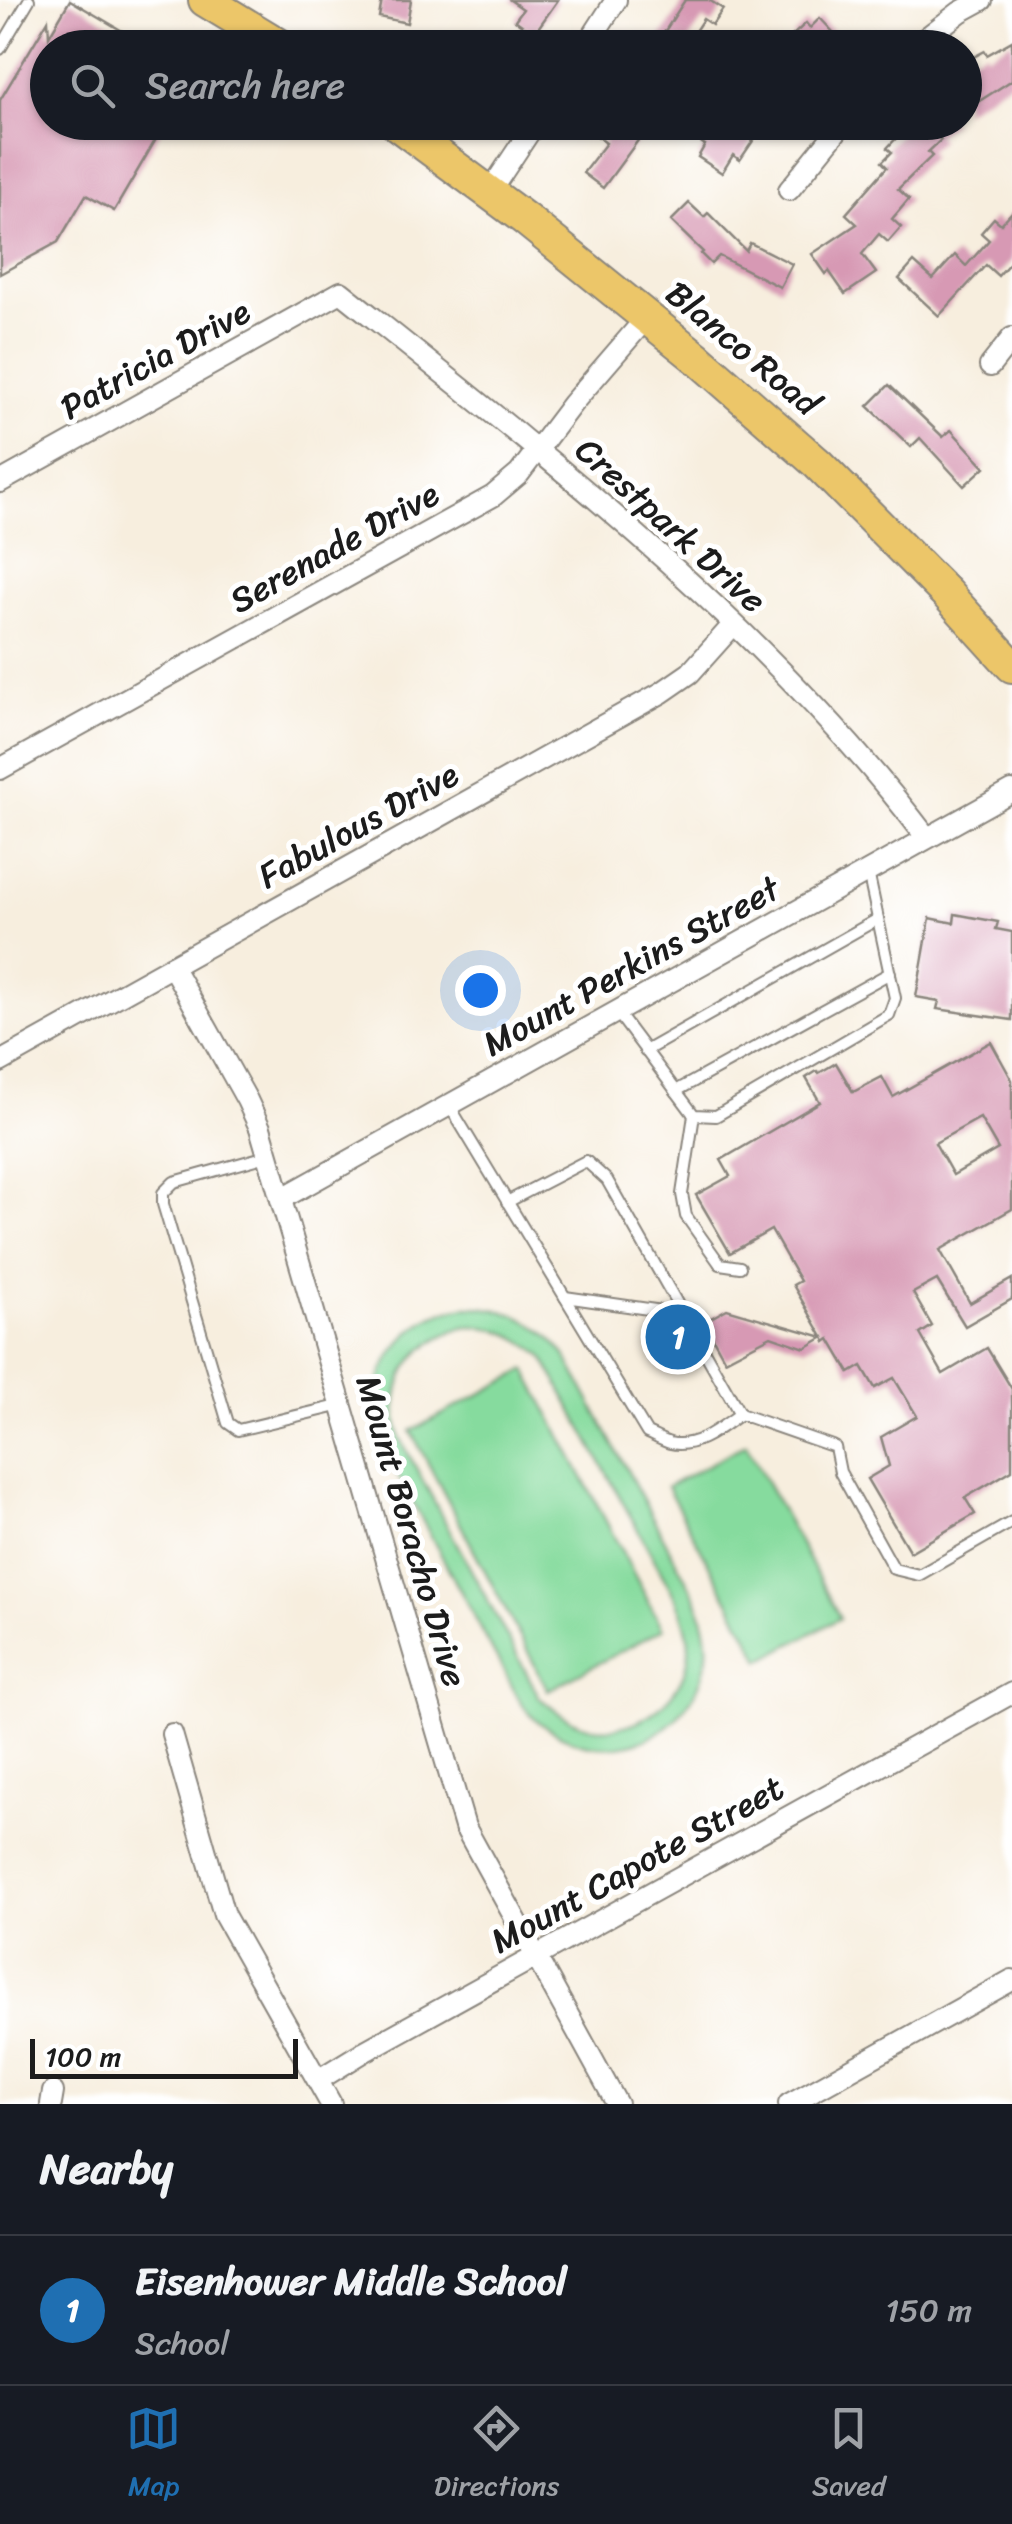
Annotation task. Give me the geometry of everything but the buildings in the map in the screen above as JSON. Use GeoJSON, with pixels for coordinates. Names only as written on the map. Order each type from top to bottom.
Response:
{"type":"FeatureCollection","features":[{"type":"Feature","properties":{"kind":"main road"},"geometry":{"type":"LineString","coordinates":[[205,0],[254,30]]}},
{"type":"Feature","properties":{"kind":"main road","name":"Blanco Road"},"geometry":{"type":"LineString","coordinates":[[418,140],[525,219],[818,464],[1012,666]]}},
{"type":"Feature","properties":{"kind":"street"},"geometry":{"type":"LineString","coordinates":[[597,30],[616,0]]}},
{"type":"Feature","properties":{"kind":"street"},"geometry":{"type":"LineString","coordinates":[[936,30],[982,0]]}},
{"type":"Feature","properties":{"kind":"street"},"geometry":{"type":"LineString","coordinates":[[489,193],[524,140]]}},
{"type":"Feature","properties":{"kind":"street"},"geometry":{"type":"LineString","coordinates":[[789,190],[829,140]]}},
{"type":"Feature","properties":{"kind":"street","name":"Crestpark Drive"},"geometry":{"type":"LineString","coordinates":[[341,292],[538,448],[706,597],[867,762],[927,838]]}},
{"type":"Feature","properties":{"kind":"street","name":"Patricia Drive"},"geometry":{"type":"LineString","coordinates":[[0,482],[341,292]]}},
{"type":"Feature","properties":{"kind":"street","name":"Serenade Drive"},"geometry":{"type":"LineString","coordinates":[[0,769],[493,496],[519,474],[647,318]]}},
{"type":"Feature","properties":{"kind":"street"},"geometry":{"type":"LineString","coordinates":[[990,366],[1012,338]]}},
{"type":"Feature","properties":{"kind":"street","name":"Fabulous Drive"},"geometry":{"type":"LineString","coordinates":[[0,1062],[661,693],[690,673],[733,625]]}},
{"type":"Feature","properties":{"kind":"street","name":"Mount Perkins Street"},"geometry":{"type":"LineString","coordinates":[[281,1198],[1012,791]]}},
{"type":"Feature","properties":{"kind":"street","name":"Mount Boracho Drive"},"geometry":{"type":"LineString","coordinates":[[172,966],[260,1128],[465,1827],[616,2104]]}},
{"type":"Feature","properties":{"kind":"street","name":"Mount Capote Street"},"geometry":{"type":"LineString","coordinates":[[318,2080],[1012,1693]]}},
{"type":"Feature","properties":{"kind":"street"},"geometry":{"type":"LineString","coordinates":[[172,1734],[224,1915],[331,2104]]}},
{"type":"Feature","properties":{"kind":"street"},"geometry":{"type":"LineString","coordinates":[[789,2104],[1012,1980]]}},
{"type":"Feature","properties":{"kind":"lane"},"geometry":{"type":"LineString","coordinates":[[0,49],[29,0]]}},
{"type":"Feature","properties":{"kind":"lane"},"geometry":{"type":"LineString","coordinates":[[694,1115],[716,1116],[890,1015],[895,998],[868,872]]}},
{"type":"Feature","properties":{"kind":"lane"},"geometry":{"type":"LineString","coordinates":[[646,1051],[878,920]]}},
{"type":"Feature","properties":{"kind":"lane"},"geometry":{"type":"LineString","coordinates":[[676,1091],[890,972]]}},
{"type":"Feature","properties":{"kind":"lane"},"geometry":{"type":"LineString","coordinates":[[616,1012],[694,1115],[682,1194],[686,1216],[720,1264],[740,1267]]}},
{"type":"Feature","properties":{"kind":"lane"},"geometry":{"type":"LineString","coordinates":[[449,1105],[646,1433],[671,1444],[690,1443],[740,1414]]}},
{"type":"Feature","properties":{"kind":"lane"},"geometry":{"type":"LineString","coordinates":[[268,1156],[174,1182],[163,1193],[184,1278],[228,1424],[238,1430],[342,1405]]}},
{"type":"Feature","properties":{"kind":"lane"},"geometry":{"type":"LineString","coordinates":[[507,1202],[586,1162],[607,1180],[740,1414],[835,1447],[840,1472],[894,1569],[919,1575],[1012,1522]]}},
{"type":"Feature","properties":{"kind":"lane"},"geometry":{"type":"LineString","coordinates":[[565,1297],[683,1314]]}},
{"type":"Feature","properties":{"kind":"green space"},"geometry":{"type":"Polygon","coordinates":[[[461,1308],[494,1309],[521,1318],[545,1333],[565,1355],[696,1598],[707,1642],[707,1659],[699,1684],[672,1722],[638,1742],[619,1746],[580,1743],[543,1725],[526,1709],[385,1450],[375,1416],[375,1400],[392,1354],[427,1320],[461,1308]],[[467,1326],[431,1343],[408,1367],[397,1399],[400,1438],[540,1698],[565,1717],[594,1728],[626,1726],[641,1720],[676,1689],[688,1660],[688,1636],[676,1599],[543,1357],[508,1334],[467,1326]]]}},
{"type":"Feature","properties":{"kind":"green space"},"geometry":{"type":"Polygon","coordinates":[[[526,1370],[663,1629],[548,1690],[411,1431],[526,1370]]]}},
{"type":"Feature","properties":{"kind":"green space"},"geometry":{"type":"Polygon","coordinates":[[[746,1444],[840,1618],[761,1660],[667,1487],[746,1444]]]}},
{"type":"Feature","properties":{"kind":"place","name":"Eisenhower Middle School"},"geometry":{"type":"Point","coordinates":[678,1337]}}]}
